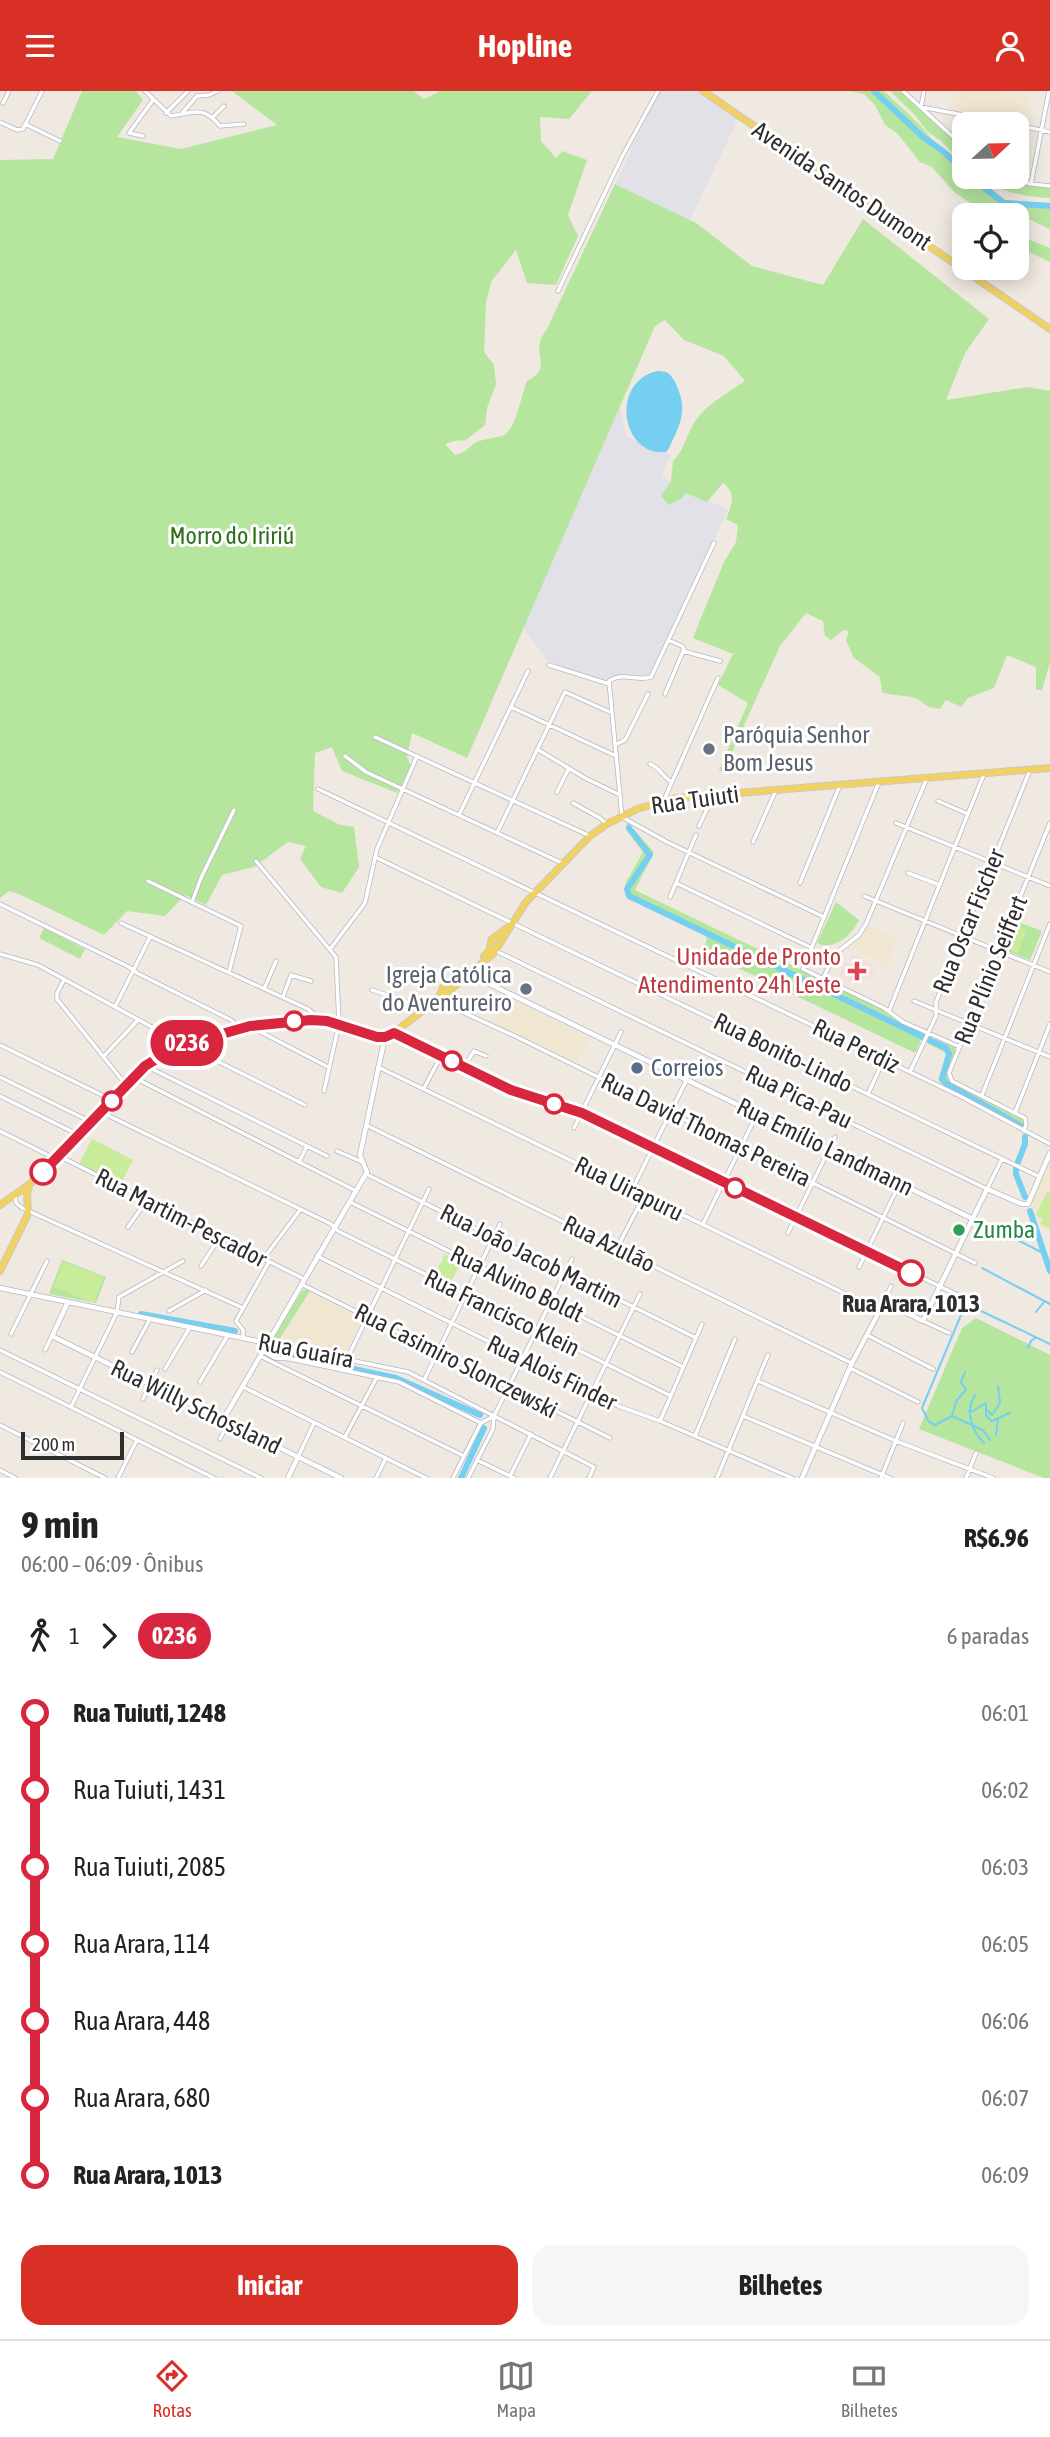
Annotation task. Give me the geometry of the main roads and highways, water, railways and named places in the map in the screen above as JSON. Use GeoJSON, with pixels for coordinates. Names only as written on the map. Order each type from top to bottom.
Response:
{"type":"FeatureCollection","features":[{"type":"Feature","properties":{"kind":"main road","name":"Avenida Santos Dumont"},"geometry":{"type":"LineString","coordinates":[[704,91],[1050,327]]}},
{"type":"Feature","properties":{"kind":"main road","name":"Avenida Santos Dumont"},"geometry":{"type":"LineString","coordinates":[[711,91],[952,257]]}},
{"type":"Feature","properties":{"kind":"main road","name":"Avenida Santos Dumont"},"geometry":{"type":"LineString","coordinates":[[984,280],[1050,327]]}},
{"type":"Feature","properties":{"kind":"main road","name":"Rua Tuiuti"},"geometry":{"type":"LineString","coordinates":[[446,989],[496,951],[512,922],[534,893],[590,836],[643,806],[664,800],[1050,768]]}},
{"type":"Feature","properties":{"kind":"main road","name":"Rua Tuiuti"},"geometry":{"type":"LineString","coordinates":[[30,1184],[133,1077],[163,1052],[240,1028],[321,1020],[373,1036],[385,1037],[438,1000],[446,989],[487,954],[493,937],[512,922]]}},
{"type":"Feature","properties":{"kind":"main road"},"geometry":{"type":"LineString","coordinates":[[493,937],[498,938],[501,943]]}},
{"type":"Feature","properties":{"kind":"main road"},"geometry":{"type":"LineString","coordinates":[[0,1205],[30,1184]]}},
{"type":"Feature","properties":{"kind":"main road"},"geometry":{"type":"LineString","coordinates":[[0,1271],[28,1210],[30,1184]]}},
{"type":"Feature","properties":{"kind":"main road"},"geometry":{"type":"LineString","coordinates":[[15,1196],[22,1196],[27,1202]]}},
{"type":"Feature","properties":{"kind":"water"},"geometry":{"type":"Polygon","coordinates":[[[657,371],[668,373],[673,379],[679,391],[682,408],[677,430],[666,452],[651,450],[639,443],[631,432],[627,418],[627,403],[632,389],[642,378],[657,371]]]}},
{"type":"Feature","properties":{"kind":"waterway"},"geometry":{"type":"LineString","coordinates":[[874,91],[923,137],[952,160]]}},
{"type":"Feature","properties":{"kind":"waterway"},"geometry":{"type":"LineString","coordinates":[[986,189],[1004,203],[1050,206]]}},
{"type":"Feature","properties":{"kind":"waterway"},"geometry":{"type":"LineString","coordinates":[[629,828],[650,855],[627,889],[629,896],[946,1048],[949,1054],[942,1079],[1021,1126]]}},
{"type":"Feature","properties":{"kind":"waterway"},"geometry":{"type":"LineString","coordinates":[[1018,1162],[1025,1137]]}},
{"type":"Feature","properties":{"kind":"waterway"},"geometry":{"type":"LineString","coordinates":[[1016,1169],[1025,1197]]}},
{"type":"Feature","properties":{"kind":"waterway"},"geometry":{"type":"LineString","coordinates":[[1030,1211],[1050,1271]]}},
{"type":"Feature","properties":{"kind":"waterway"},"geometry":{"type":"LineString","coordinates":[[997,1235],[1004,1233],[1043,1253]]}},
{"type":"Feature","properties":{"kind":"waterway"},"geometry":{"type":"LineString","coordinates":[[982,1268],[1050,1304]]}},
{"type":"Feature","properties":{"kind":"waterway"},"geometry":{"type":"LineString","coordinates":[[1036,1312],[1044,1302]]}},
{"type":"Feature","properties":{"kind":"waterway"},"geometry":{"type":"LineString","coordinates":[[990,1440],[983,1430],[952,1416],[935,1425],[929,1422],[922,1408],[961,1315],[971,1308],[977,1309],[1050,1344]]}},
{"type":"Feature","properties":{"kind":"waterway"},"geometry":{"type":"LineString","coordinates":[[141,1314],[235,1331]]}},
{"type":"Feature","properties":{"kind":"waterway"},"geometry":{"type":"LineString","coordinates":[[1028,1348],[1035,1338]]}},
{"type":"Feature","properties":{"kind":"waterway"},"geometry":{"type":"LineString","coordinates":[[274,1352],[396,1378],[480,1415]]}},
{"type":"Feature","properties":{"kind":"waterway"},"geometry":{"type":"LineString","coordinates":[[952,1415],[957,1400],[966,1390],[961,1382],[965,1372]]}},
{"type":"Feature","properties":{"kind":"waterway"},"geometry":{"type":"LineString","coordinates":[[988,1411],[992,1415],[1000,1403],[998,1386]]}},
{"type":"Feature","properties":{"kind":"waterway"},"geometry":{"type":"LineString","coordinates":[[975,1395],[970,1407],[971,1420],[984,1443]]}},
{"type":"Feature","properties":{"kind":"waterway"},"geometry":{"type":"LineString","coordinates":[[969,1411],[986,1403],[986,1416],[992,1421],[1010,1413]]}},
{"type":"Feature","properties":{"kind":"waterway"},"geometry":{"type":"LineString","coordinates":[[996,1435],[998,1419]]}},
{"type":"Feature","properties":{"kind":"waterway"},"geometry":{"type":"LineString","coordinates":[[461,1478],[484,1428]]}},
{"type":"Feature","properties":{"kind":"place","name":"Paróquia Senhor Bom Jesus"},"geometry":{"type":"Point","coordinates":[709,749]}},
{"type":"Feature","properties":{"kind":"place","name":"Unidade de Pronto Atendimento 24h Leste"},"geometry":{"type":"Point","coordinates":[857,971]}},
{"type":"Feature","properties":{"kind":"place","name":"Igreja Católica do Aventureiro"},"geometry":{"type":"Point","coordinates":[526,989]}},
{"type":"Feature","properties":{"kind":"place","name":"Correios"},"geometry":{"type":"Point","coordinates":[637,1068]}},
{"type":"Feature","properties":{"kind":"place","name":"Zumba"},"geometry":{"type":"Point","coordinates":[959,1230]}},
{"type":"Feature","properties":{"kind":"place","name":"Rua Arara, 1013"},"geometry":{"type":"Point","coordinates":[911,1273]}},
{"type":"Feature","properties":{"kind":"park label","name":"Morro do Iririú"},"geometry":{"type":"Point","coordinates":[232,536]}}]}
